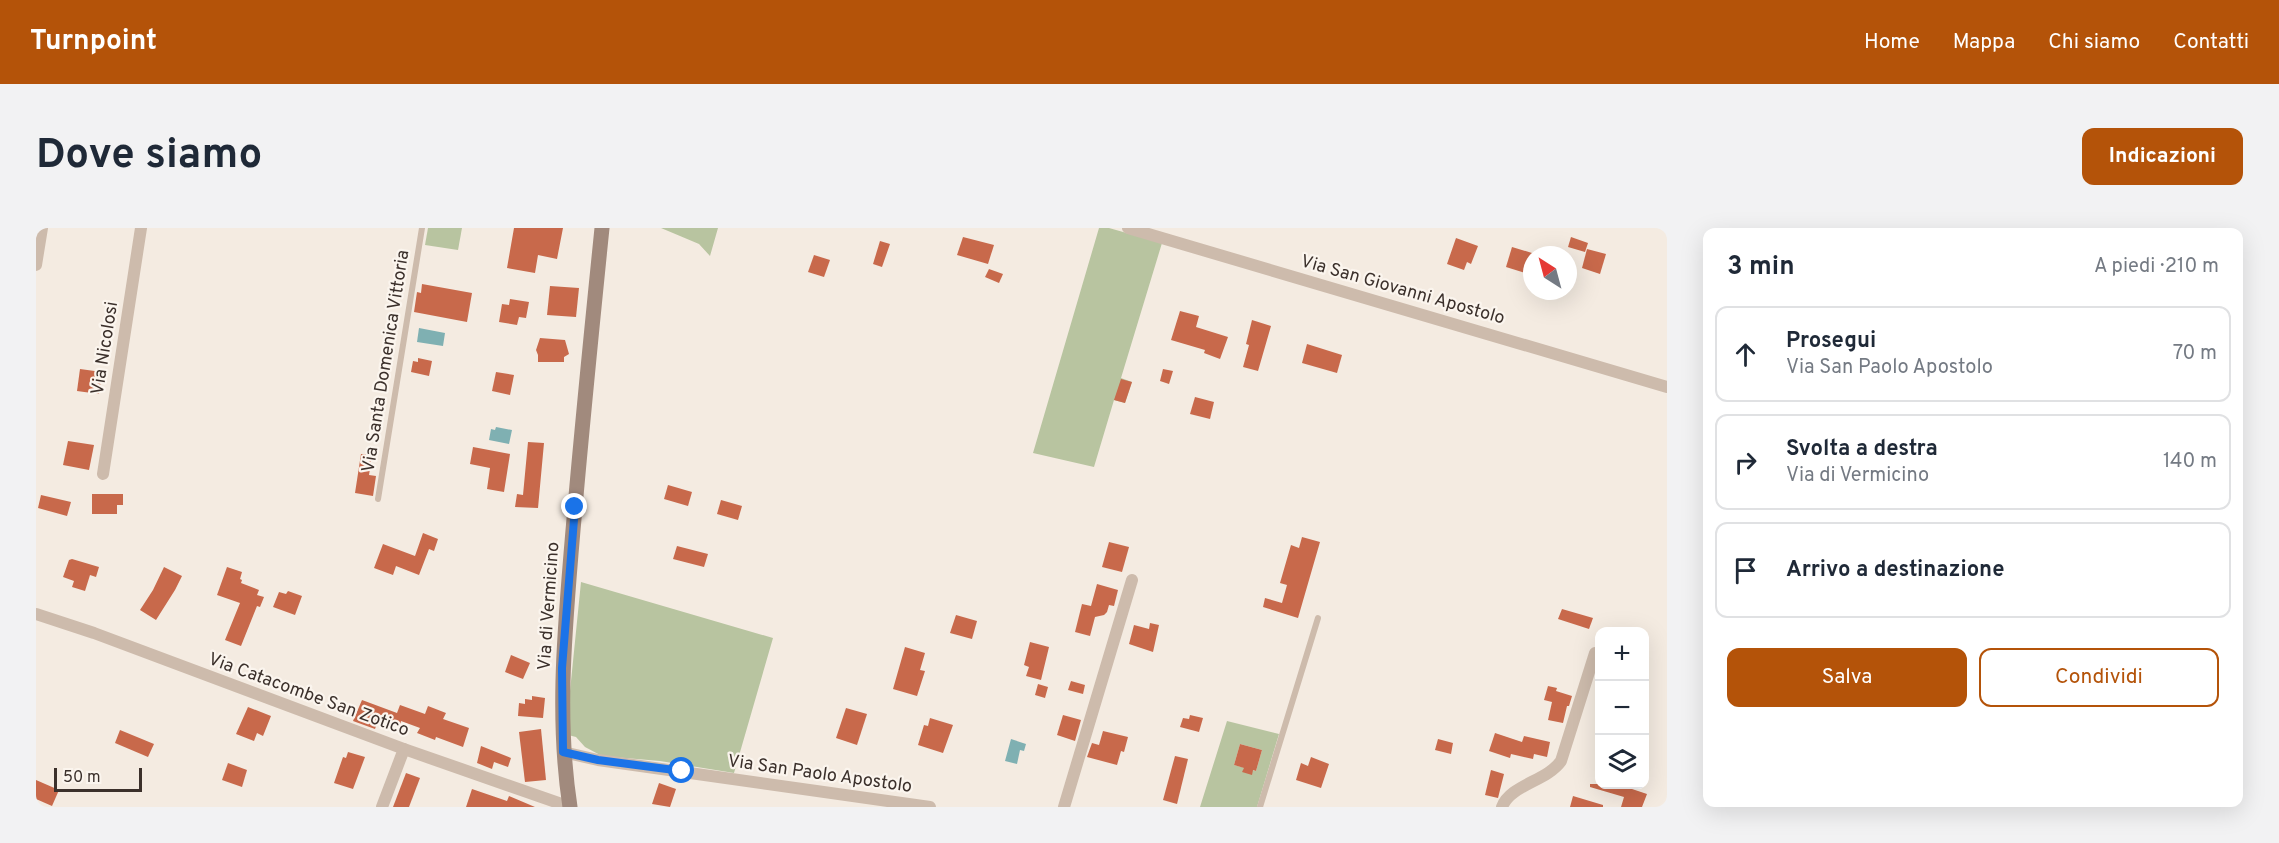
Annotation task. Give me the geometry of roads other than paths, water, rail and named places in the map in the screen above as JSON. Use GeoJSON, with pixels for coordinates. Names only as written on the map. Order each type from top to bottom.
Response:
{"type":"FeatureCollection","features":[{"type":"Feature","properties":{"kind":"main road","name":"Via di Vermicino"},"geometry":{"type":"LineString","coordinates":[[570,807],[563,752],[563,657],[602,228]]}},
{"type":"Feature","properties":{"kind":"street"},"geometry":{"type":"LineString","coordinates":[[36,265],[42,228]]}},
{"type":"Feature","properties":{"kind":"street","name":"Via Nicolosi"},"geometry":{"type":"LineString","coordinates":[[103,474],[141,228]]}},
{"type":"Feature","properties":{"kind":"street","name":"Via San Giovanni Apostolo"},"geometry":{"type":"LineString","coordinates":[[1128,228],[1667,387]]}},
{"type":"Feature","properties":{"kind":"street"},"geometry":{"type":"LineString","coordinates":[[1064,807],[1132,580]]}},
{"type":"Feature","properties":{"kind":"street","name":"Via Catacombe San Zotico"},"geometry":{"type":"LineString","coordinates":[[36,614],[94,633],[404,749],[570,807]]}},
{"type":"Feature","properties":{"kind":"street"},"geometry":{"type":"LineString","coordinates":[[1502,807],[1510,796],[1551,771],[1561,761],[1595,653]]}},
{"type":"Feature","properties":{"kind":"street"},"geometry":{"type":"LineString","coordinates":[[382,807],[404,749]]}},
{"type":"Feature","properties":{"kind":"street","name":"Via San Paolo Apostolo"},"geometry":{"type":"LineString","coordinates":[[563,752],[598,760],[930,807]]}},
{"type":"Feature","properties":{"kind":"lane","name":"Via Santa Domenica Vittoria"},"geometry":{"type":"LineString","coordinates":[[378,499],[422,228]]}},
{"type":"Feature","properties":{"kind":"lane"},"geometry":{"type":"LineString","coordinates":[[1260,807],[1318,618]]}},
{"type":"Feature","properties":{"kind":"water"},"geometry":{"type":"Polygon","coordinates":[[[419,328],[445,333],[443,346],[417,342],[419,328]]]}},
{"type":"Feature","properties":{"kind":"water"},"geometry":{"type":"Polygon","coordinates":[[[496,427],[512,430],[509,444],[489,440],[491,429],[495,430],[496,427]]]}},
{"type":"Feature","properties":{"kind":"water"},"geometry":{"type":"Polygon","coordinates":[[[1011,739],[1026,744],[1024,751],[1020,750],[1017,764],[1005,761],[1011,739]]]}}]}
